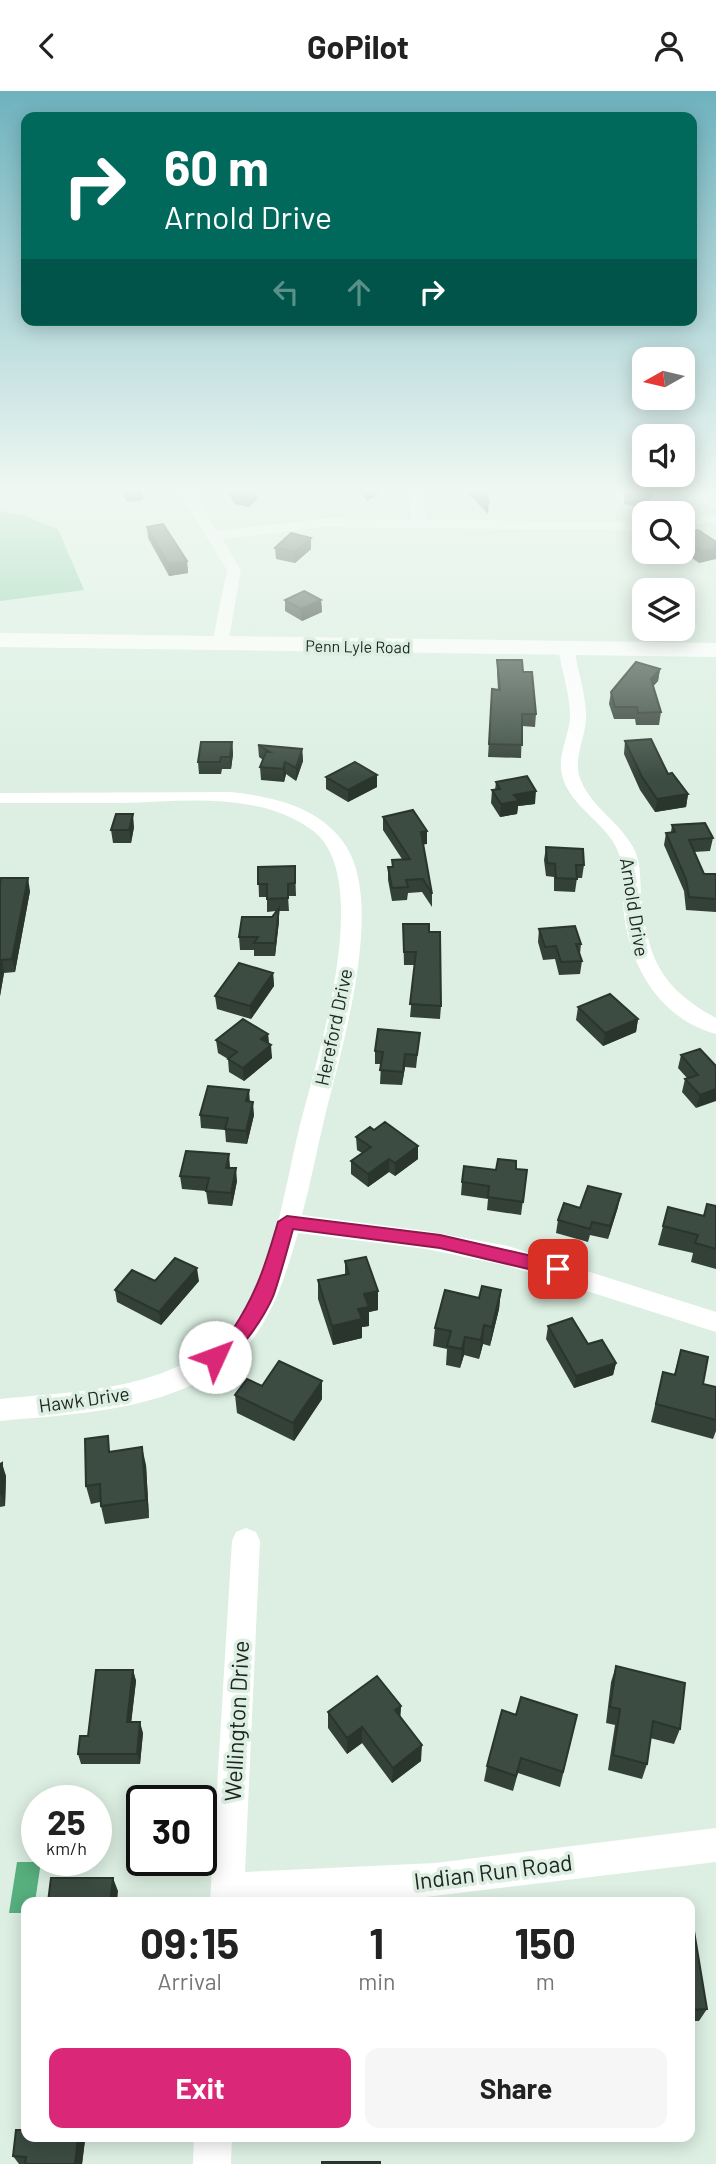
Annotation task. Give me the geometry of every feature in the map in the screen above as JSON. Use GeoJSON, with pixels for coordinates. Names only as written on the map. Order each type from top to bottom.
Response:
{"type":"FeatureCollection","features":[{"type":"Feature","properties":{"kind":"street"},"geometry":{"type":"LineString","coordinates":[[220,644],[233,586]]}},
{"type":"Feature","properties":{"kind":"street","name":"Penn Lyle Road"},"geometry":{"type":"LineString","coordinates":[[0,640],[716,650]]}},
{"type":"Feature","properties":{"kind":"street","name":"Arnold Drive"},"geometry":{"type":"LineString","coordinates":[[566,649],[578,719],[568,765],[571,779],[586,803],[615,829],[624,843],[629,857],[640,958],[662,990],[680,1006],[716,1027]]}},
{"type":"Feature","properties":{"kind":"street","name":"Hereford Drive"},"geometry":{"type":"LineString","coordinates":[[0,798],[244,799],[303,816],[319,826],[340,850],[349,895],[346,973],[287,1222]]}},
{"type":"Feature","properties":{"kind":"street"},"geometry":{"type":"LineString","coordinates":[[287,1222],[440,1242],[506,1255],[558,1269],[649,1303],[716,1322]]}},
{"type":"Feature","properties":{"kind":"street","name":"Hawk Drive"},"geometry":{"type":"LineString","coordinates":[[0,1410],[114,1397],[153,1387],[215,1357],[237,1339],[264,1295],[287,1222]]}},
{"type":"Feature","properties":{"kind":"street","name":"Wellington Drive"},"geometry":{"type":"LineString","coordinates":[[227,1895],[246,1541]]}},
{"type":"Feature","properties":{"kind":"street","name":"Indian Run Road"},"geometry":{"type":"LineString","coordinates":[[227,1895],[437,1879],[716,1845]]}},
{"type":"Feature","properties":{"kind":"street"},"geometry":{"type":"LineString","coordinates":[[212,2164],[214,2142]]}},
{"type":"Feature","properties":{"kind":"shaded area"},"geometry":{"type":"Polygon","coordinates":[[[0,586],[82,586],[84,590],[0,601],[0,586]]]}},
{"type":"Feature","properties":{"kind":"shaded area"},"geometry":{"type":"Polygon","coordinates":[[[17,1862],[21,1862],[21,1876],[39,1876],[36,1897],[21,1897],[21,1913],[9,1913],[17,1862]]]}},
{"type":"Feature","properties":{"kind":"building"},"geometry":{"type":"Polygon","coordinates":[[[304,591],[321,600],[301,609],[285,600],[304,591]]]}},
{"type":"Feature","properties":{"kind":"building"},"geometry":{"type":"Polygon","coordinates":[[[497,660],[522,660],[523,672],[532,672],[536,714],[522,714],[522,745],[489,744],[492,689],[500,690],[497,660]]]}},
{"type":"Feature","properties":{"kind":"building"},"geometry":{"type":"Polygon","coordinates":[[[636,662],[660,669],[651,679],[661,712],[638,713],[637,707],[615,707],[611,692],[636,662]]]}},
{"type":"Feature","properties":{"kind":"building"},"geometry":{"type":"Polygon","coordinates":[[[651,739],[668,774],[672,773],[688,794],[657,799],[642,777],[625,741],[651,739]]]}},
{"type":"Feature","properties":{"kind":"building"},"geometry":{"type":"Polygon","coordinates":[[[201,742],[232,742],[230,757],[221,757],[220,762],[198,762],[201,742]]]}},
{"type":"Feature","properties":{"kind":"building"},"geometry":{"type":"Polygon","coordinates":[[[258,745],[302,749],[296,768],[285,762],[283,769],[260,767],[266,752],[270,752],[258,745]]]}},
{"type":"Feature","properties":{"kind":"building"},"geometry":{"type":"Polygon","coordinates":[[[355,762],[377,775],[348,790],[326,777],[355,762]]]}},
{"type":"Feature","properties":{"kind":"building"},"geometry":{"type":"Polygon","coordinates":[[[527,776],[536,791],[514,795],[519,801],[501,804],[492,790],[500,789],[496,782],[527,776]]]}},
{"type":"Feature","properties":{"kind":"building"},"geometry":{"type":"Polygon","coordinates":[[[413,810],[427,831],[421,832],[432,894],[423,879],[406,880],[408,887],[392,888],[388,867],[393,867],[392,860],[410,859],[383,817],[413,810]]]}},
{"type":"Feature","properties":{"kind":"building"},"geometry":{"type":"Polygon","coordinates":[[[116,814],[133,814],[129,830],[111,830],[116,814]]]}},
{"type":"Feature","properties":{"kind":"building"},"geometry":{"type":"Polygon","coordinates":[[[705,823],[713,838],[689,840],[704,874],[716,874],[716,899],[689,897],[686,879],[666,833],[675,832],[672,825],[705,823]]]}},
{"type":"Feature","properties":{"kind":"building"},"geometry":{"type":"Polygon","coordinates":[[[546,847],[583,849],[584,865],[576,865],[577,879],[556,878],[555,864],[547,863],[546,847]]]}},
{"type":"Feature","properties":{"kind":"building"},"geometry":{"type":"Polygon","coordinates":[[[295,866],[295,883],[288,884],[288,898],[267,899],[267,884],[258,884],[258,867],[295,866]]]}},
{"type":"Feature","properties":{"kind":"building"},"geometry":{"type":"Polygon","coordinates":[[[1,878],[28,878],[12,959],[2,960],[0,968],[0,885],[1,878]]]}},
{"type":"Feature","properties":{"kind":"building"},"geometry":{"type":"Polygon","coordinates":[[[279,908],[275,943],[254,943],[258,937],[239,937],[242,917],[272,917],[279,908]]]}},
{"type":"Feature","properties":{"kind":"building"},"geometry":{"type":"Polygon","coordinates":[[[403,924],[429,924],[429,932],[440,932],[441,1006],[410,1004],[416,952],[404,952],[403,924]]]}},
{"type":"Feature","properties":{"kind":"building"},"geometry":{"type":"Polygon","coordinates":[[[575,926],[581,944],[576,944],[582,961],[561,962],[556,946],[545,947],[539,929],[575,926]]]}},
{"type":"Feature","properties":{"kind":"building"},"geometry":{"type":"Polygon","coordinates":[[[239,963],[273,973],[250,1006],[215,996],[239,963]]]}},
{"type":"Feature","properties":{"kind":"building"},"geometry":{"type":"Polygon","coordinates":[[[610,994],[638,1019],[605,1033],[578,1007],[610,994]]]}},
{"type":"Feature","properties":{"kind":"building"},"geometry":{"type":"Polygon","coordinates":[[[243,1019],[268,1034],[261,1039],[271,1045],[243,1068],[228,1059],[237,1052],[216,1040],[243,1019]]]}},
{"type":"Feature","properties":{"kind":"building"},"geometry":{"type":"Polygon","coordinates":[[[378,1029],[420,1033],[417,1055],[405,1054],[403,1072],[380,1070],[383,1052],[375,1051],[378,1029]]]}},
{"type":"Feature","properties":{"kind":"building"},"geometry":{"type":"Polygon","coordinates":[[[700,1049],[716,1066],[716,1089],[700,1095],[685,1079],[698,1075],[681,1055],[700,1049]]]}},
{"type":"Feature","properties":{"kind":"building"},"geometry":{"type":"Polygon","coordinates":[[[208,1086],[249,1090],[246,1101],[253,1102],[246,1131],[225,1129],[228,1118],[200,1115],[208,1086]]]}},
{"type":"Feature","properties":{"kind":"building"},"geometry":{"type":"Polygon","coordinates":[[[385,1122],[418,1146],[395,1163],[389,1159],[368,1174],[351,1161],[371,1147],[356,1137],[370,1127],[374,1130],[385,1122]]]}},
{"type":"Feature","properties":{"kind":"building"},"geometry":{"type":"Polygon","coordinates":[[[186,1151],[229,1154],[226,1168],[236,1168],[231,1193],[206,1191],[209,1178],[180,1176],[186,1151]]]}},
{"type":"Feature","properties":{"kind":"building"},"geometry":{"type":"Polygon","coordinates":[[[498,1159],[516,1161],[516,1169],[527,1170],[523,1202],[488,1197],[489,1186],[462,1182],[464,1166],[496,1170],[498,1159]]]}},
{"type":"Feature","properties":{"kind":"building"},"geometry":{"type":"Polygon","coordinates":[[[588,1186],[621,1194],[610,1226],[592,1222],[590,1229],[558,1220],[564,1203],[580,1208],[588,1186]]]}},
{"type":"Feature","properties":{"kind":"building"},"geometry":{"type":"Polygon","coordinates":[[[707,1204],[716,1206],[716,1249],[695,1243],[698,1235],[663,1226],[668,1207],[704,1216],[707,1204]]]}},
{"type":"Feature","properties":{"kind":"building"},"geometry":{"type":"Polygon","coordinates":[[[366,1257],[378,1291],[364,1294],[369,1307],[358,1309],[362,1319],[332,1326],[318,1280],[349,1274],[345,1261],[366,1257]]]}},
{"type":"Feature","properties":{"kind":"building"},"geometry":{"type":"Polygon","coordinates":[[[175,1258],[197,1268],[159,1312],[115,1290],[132,1270],[155,1281],[175,1258]]]}},
{"type":"Feature","properties":{"kind":"building"},"geometry":{"type":"Polygon","coordinates":[[[482,1286],[501,1290],[492,1327],[484,1325],[481,1340],[465,1337],[462,1349],[447,1346],[451,1331],[435,1328],[445,1290],[479,1298],[482,1286]]]}},
{"type":"Feature","properties":{"kind":"building"},"geometry":{"type":"Polygon","coordinates":[[[572,1318],[588,1344],[602,1340],[616,1363],[576,1376],[548,1326],[572,1318]]]}},
{"type":"Feature","properties":{"kind":"building"},"geometry":{"type":"Polygon","coordinates":[[[681,1350],[708,1357],[703,1384],[716,1387],[716,1420],[656,1404],[663,1372],[675,1375],[681,1350]]]}},
{"type":"Feature","properties":{"kind":"building"},"geometry":{"type":"Polygon","coordinates":[[[279,1361],[322,1381],[293,1423],[235,1395],[247,1379],[262,1386],[279,1361]]]}},
{"type":"Feature","properties":{"kind":"building"},"geometry":{"type":"Polygon","coordinates":[[[108,1436],[109,1452],[142,1447],[146,1500],[101,1506],[100,1484],[86,1486],[85,1439],[108,1436]]]}},
{"type":"Feature","properties":{"kind":"building"},"geometry":{"type":"Polygon","coordinates":[[[2,1463],[1,1494],[0,1494],[0,1464],[2,1463]]]}},
{"type":"Feature","properties":{"kind":"building"},"geometry":{"type":"Polygon","coordinates":[[[616,1666],[685,1683],[680,1729],[653,1721],[647,1764],[613,1755],[620,1709],[610,1707],[616,1666]]]}},
{"type":"Feature","properties":{"kind":"building"},"geometry":{"type":"Polygon","coordinates":[[[96,1670],[133,1670],[127,1722],[140,1722],[137,1754],[78,1754],[80,1736],[88,1736],[96,1670]]]}},
{"type":"Feature","properties":{"kind":"building"},"geometry":{"type":"Polygon","coordinates":[[[377,1676],[401,1706],[395,1710],[422,1745],[393,1768],[362,1727],[347,1738],[328,1712],[377,1676]]]}},
{"type":"Feature","properties":{"kind":"building"},"geometry":{"type":"Polygon","coordinates":[[[521,1697],[577,1715],[563,1772],[521,1758],[516,1776],[487,1766],[502,1710],[516,1715],[521,1697]]]}},
{"type":"Feature","properties":{"kind":"building"},"geometry":{"type":"Polygon","coordinates":[[[51,1878],[113,1878],[111,1897],[49,1897],[51,1878]]]}},
{"type":"Feature","properties":{"kind":"building"},"geometry":{"type":"Polygon","coordinates":[[[695,1937],[707,2009],[695,2010],[695,1937]]]}},
{"type":"Feature","properties":{"kind":"building"},"geometry":{"type":"Polygon","coordinates":[[[16,2130],[21,2130],[21,2142],[77,2142],[75,2164],[25,2164],[26,2157],[13,2156],[16,2130]]]}},
{"type":"Feature","properties":{"kind":"building"},"geometry":{"type":"Polygon","coordinates":[[[380,2162],[380,2164],[322,2164],[380,2162]]]}},
{"type":"Feature","properties":{"kind":"route"},"geometry":{"type":"LineString","coordinates":[[215,1357],[237,1339],[264,1295],[287,1222],[440,1242],[558,1269]]}}]}
